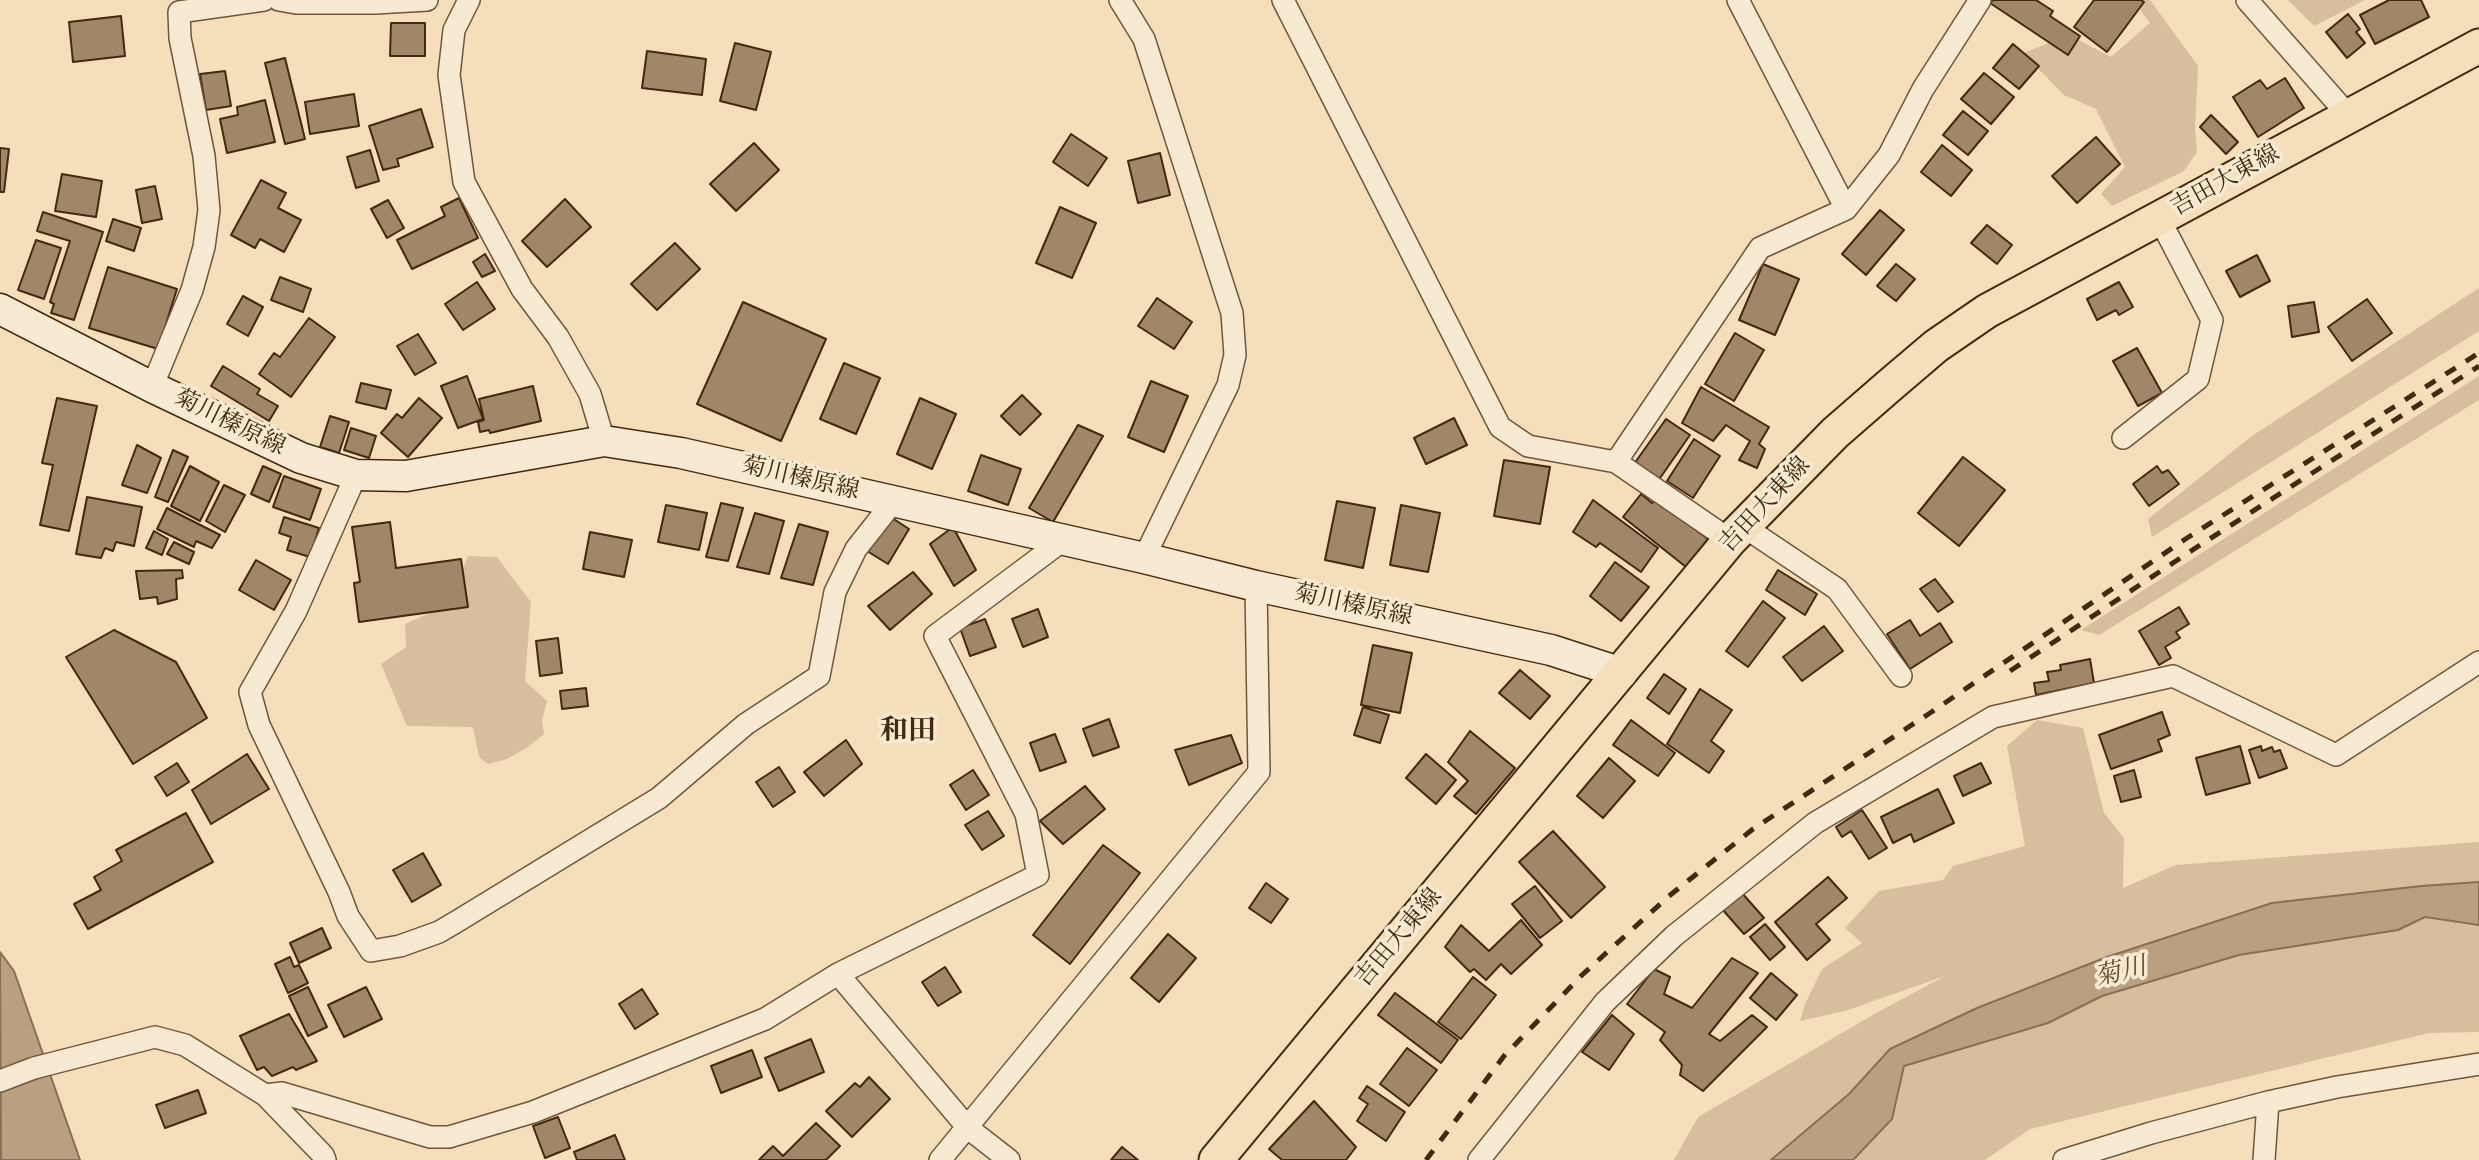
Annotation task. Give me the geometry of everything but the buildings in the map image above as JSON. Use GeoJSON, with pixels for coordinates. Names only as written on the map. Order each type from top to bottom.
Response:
{"type":"FeatureCollection","features":[{"type":"Feature","properties":{"kind":"main road","name":"吉田大東線"},"geometry":{"type":"LineString","coordinates":[[1216,1160],[1737,533],[1835,433],[1936,346],[1987,311],[2479,46]]}},
{"type":"Feature","properties":{"kind":"main road","name":"菊川榛原線"},"geometry":{"type":"LineString","coordinates":[[0,309],[152,387],[301,458],[356,475],[406,476],[604,441],[681,453],[1256,586],[1551,650],[1622,673]]}},
{"type":"Feature","properties":{"kind":"street"},"geometry":{"type":"LineString","coordinates":[[152,387],[192,290],[204,247],[208,210],[204,156],[180,38],[179,12],[264,0]]}},
{"type":"Feature","properties":{"kind":"street"},"geometry":{"type":"LineString","coordinates":[[279,0],[296,3],[376,4],[427,0]]}},
{"type":"Feature","properties":{"kind":"street"},"geometry":{"type":"LineString","coordinates":[[469,0],[454,30],[449,75],[464,182],[522,289],[558,337],[590,394],[604,441]]}},
{"type":"Feature","properties":{"kind":"street"},"geometry":{"type":"LineString","coordinates":[[1120,0],[1144,39],[1148,51],[1231,313],[1235,355],[1228,385],[1144,558]]}},
{"type":"Feature","properties":{"kind":"street"},"geometry":{"type":"LineString","coordinates":[[1283,0],[1500,427],[1528,446],[1616,461],[1837,589],[1901,676]]}},
{"type":"Feature","properties":{"kind":"street"},"geometry":{"type":"LineString","coordinates":[[1738,0],[1846,209]]}},
{"type":"Feature","properties":{"kind":"street"},"geometry":{"type":"LineString","coordinates":[[1616,461],[1760,248],[1846,209],[1889,155],[1923,89],[1980,0]]}},
{"type":"Feature","properties":{"kind":"street"},"geometry":{"type":"LineString","coordinates":[[2247,0],[2348,115]]}},
{"type":"Feature","properties":{"kind":"street"},"geometry":{"type":"LineString","coordinates":[[2123,438],[2198,379],[2212,320],[2159,218]]}},
{"type":"Feature","properties":{"kind":"street"},"geometry":{"type":"LineString","coordinates":[[356,475],[296,611],[250,692],[259,726],[348,916],[371,951],[400,946],[439,932],[659,798],[746,724],[819,676],[835,592],[856,548],[893,502]]}},
{"type":"Feature","properties":{"kind":"street"},"geometry":{"type":"LineString","coordinates":[[265,1095],[282,1093],[430,1137],[449,1137],[533,1112],[765,1020],[838,974],[1038,875],[1026,814],[935,636],[1062,541]]}},
{"type":"Feature","properties":{"kind":"street"},"geometry":{"type":"LineString","coordinates":[[940,1160],[1259,772],[1256,586]]}},
{"type":"Feature","properties":{"kind":"street"},"geometry":{"type":"LineString","coordinates":[[1479,1160],[1605,1002],[1674,936],[1815,823],[1993,717],[2173,676],[2336,755],[2479,662]]}},
{"type":"Feature","properties":{"kind":"street"},"geometry":{"type":"LineString","coordinates":[[838,974],[968,1128],[1009,1160]]}},
{"type":"Feature","properties":{"kind":"street"},"geometry":{"type":"LineString","coordinates":[[0,1081],[34,1068],[155,1037],[185,1045],[265,1095],[325,1160]]}},
{"type":"Feature","properties":{"kind":"street"},"geometry":{"type":"LineString","coordinates":[[2064,1160],[2151,1133],[2268,1102],[2337,1087],[2479,1064]]}},
{"type":"Feature","properties":{"kind":"street"},"geometry":{"type":"LineString","coordinates":[[2264,1160],[2268,1102]]}},
{"type":"Feature","properties":{"kind":"shaded area"},"geometry":{"type":"Polygon","coordinates":[[[2133,0],[2150,0],[2198,66],[2195,129],[2197,152],[2184,171],[2112,206],[2101,194],[2125,167],[2096,109],[2064,95],[2023,53],[2069,35],[2111,57],[2150,23],[2133,0]]]}},
{"type":"Feature","properties":{"kind":"shaded area"},"geometry":{"type":"Polygon","coordinates":[[[2288,0],[2365,0],[2314,26],[2288,0]]]}},
{"type":"Feature","properties":{"kind":"shaded area"},"geometry":{"type":"Polygon","coordinates":[[[2479,288],[2479,331],[2152,537],[2148,519],[2252,436],[2479,288]]]}},
{"type":"Feature","properties":{"kind":"shaded area"},"geometry":{"type":"Polygon","coordinates":[[[2479,376],[2479,400],[2099,635],[2081,630],[2479,376]]]}},
{"type":"Feature","properties":{"kind":"shaded area"},"geometry":{"type":"Polygon","coordinates":[[[468,556],[497,557],[531,602],[525,681],[547,701],[542,720],[544,734],[507,759],[488,764],[479,757],[473,727],[407,726],[381,664],[406,647],[405,624],[448,605],[468,556]]]}},
{"type":"Feature","properties":{"kind":"shaded area"},"geometry":{"type":"Polygon","coordinates":[[[2037,720],[2083,728],[2104,813],[2124,838],[2123,888],[2176,865],[2479,842],[2479,1032],[2429,1033],[2030,1129],[1985,1160],[1674,1160],[1698,1117],[1945,976],[1845,1011],[1800,1021],[1822,969],[1862,943],[1845,928],[1879,891],[1943,880],[1953,866],[2025,846],[2007,746],[2037,720]]]}},
{"type":"Feature","properties":{"kind":"water","name":"菊川"},"geometry":{"type":"Polygon","coordinates":[[[2479,882],[2479,925],[2425,917],[2398,930],[2239,955],[2102,996],[2048,1023],[1904,1066],[1892,1119],[1853,1160],[1771,1160],[1849,1094],[1890,1049],[1977,1008],[2107,957],[2272,903],[2479,882]]]}},
{"type":"Feature","properties":{"kind":"water"},"geometry":{"type":"Polygon","coordinates":[[[0,952],[14,971],[80,1160],[1,1160],[0,952]]]}},
{"type":"Feature","properties":{"kind":"railway"},"geometry":{"type":"LineString","coordinates":[[1426,1160],[1504,1056],[1582,975],[1669,896],[1753,829],[1930,713],[2187,538],[2479,353]]}},
{"type":"Feature","properties":{"kind":"railway"},"geometry":{"type":"LineString","coordinates":[[2010,671],[2479,366]]}},
{"type":"Feature","properties":{"kind":"district","name":"和田"},"geometry":{"type":"Point","coordinates":[908,733]}}]}
